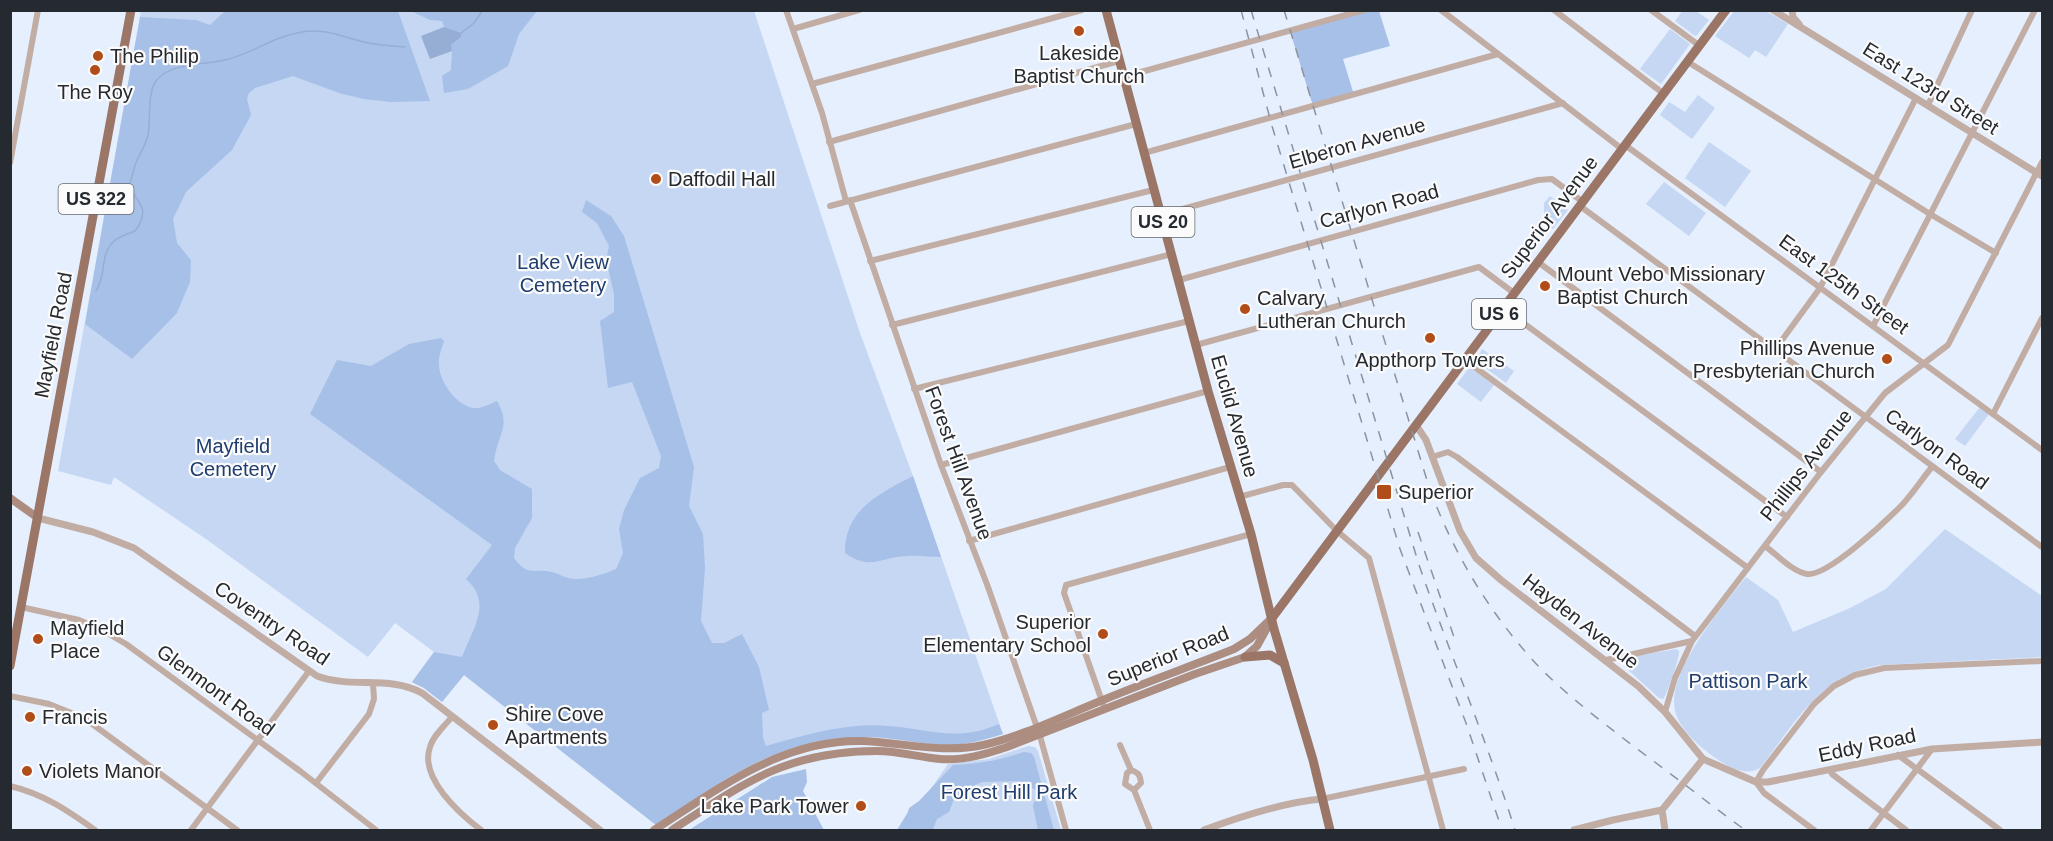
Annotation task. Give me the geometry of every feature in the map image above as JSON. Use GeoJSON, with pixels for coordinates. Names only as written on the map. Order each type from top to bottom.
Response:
{"type":"FeatureCollection","features":[{"type":"Feature","properties":{"kind":"main road","name":"Mayfield Road"},"geometry":{"type":"LineString","coordinates":[[10,666],[131,10]]}},
{"type":"Feature","properties":{"kind":"main road","name":"Euclid Avenue"},"geometry":{"type":"LineString","coordinates":[[1106,10],[1153,190],[1208,391],[1251,534],[1330,831]]}},
{"type":"Feature","properties":{"kind":"main road","name":"Superior Avenue"},"geometry":{"type":"LineString","coordinates":[[1272,618],[1726,10]]}},
{"type":"Feature","properties":{"kind":"main road","name":"Coventry Road"},"geometry":{"type":"LineString","coordinates":[[10,498],[38,518]]}},
{"type":"Feature","properties":{"kind":"main road","name":"Superior Road"},"geometry":{"type":"LineString","coordinates":[[1103,705],[1245,657],[1257,646],[1272,618]]}},
{"type":"Feature","properties":{"kind":"main road","name":"Superior Road"},"geometry":{"type":"LineString","coordinates":[[654,831],[752,768],[803,750],[847,741],[894,747],[970,747],[1038,731],[1234,649],[1250,639],[1272,618]]}},
{"type":"Feature","properties":{"kind":"main road"},"geometry":{"type":"LineString","coordinates":[[1245,657],[1270,655],[1284,663]]}},
{"type":"Feature","properties":{"kind":"main road","name":"Superior Road"},"geometry":{"type":"LineString","coordinates":[[672,831],[767,772],[802,759],[894,747]]}},
{"type":"Feature","properties":{"kind":"street"},"geometry":{"type":"LineString","coordinates":[[10,163],[38,10]]}},
{"type":"Feature","properties":{"kind":"street","name":"Forest Hill Avenue"},"geometry":{"type":"LineString","coordinates":[[786,10],[848,200],[914,389],[988,587],[1038,731],[1066,831]]}},
{"type":"Feature","properties":{"kind":"street"},"geometry":{"type":"LineString","coordinates":[[793,29],[859,10]]}},
{"type":"Feature","properties":{"kind":"street"},"geometry":{"type":"LineString","coordinates":[[812,84],[1082,10]]}},
{"type":"Feature","properties":{"kind":"street"},"geometry":{"type":"LineString","coordinates":[[1123,77],[1364,10]]}},
{"type":"Feature","properties":{"kind":"street","name":"East 125th Street"},"geometry":{"type":"LineString","coordinates":[[1441,10],[1563,103],[2043,450]]}},
{"type":"Feature","properties":{"kind":"street"},"geometry":{"type":"LineString","coordinates":[[1554,10],[1664,93]]}},
{"type":"Feature","properties":{"kind":"street"},"geometry":{"type":"LineString","coordinates":[[1651,10],[1700,46]]}},
{"type":"Feature","properties":{"kind":"street","name":"East 123rd Street"},"geometry":{"type":"LineString","coordinates":[[1773,10],[2040,175]]}},
{"type":"Feature","properties":{"kind":"street"},"geometry":{"type":"LineString","coordinates":[[1792,10],[1793,17],[1803,27]]}},
{"type":"Feature","properties":{"kind":"street"},"geometry":{"type":"LineString","coordinates":[[1928,105],[1972,10]]}},
{"type":"Feature","properties":{"kind":"street"},"geometry":{"type":"LineString","coordinates":[[1873,326],[2035,10]]}},
{"type":"Feature","properties":{"kind":"street"},"geometry":{"type":"LineString","coordinates":[[1144,153],[1498,54]]}},
{"type":"Feature","properties":{"kind":"street"},"geometry":{"type":"LineString","coordinates":[[829,142],[1119,61]]}},
{"type":"Feature","properties":{"kind":"street"},"geometry":{"type":"LineString","coordinates":[[1688,62],[1996,254]]}},
{"type":"Feature","properties":{"kind":"street"},"geometry":{"type":"LineString","coordinates":[[1773,351],[1820,288],[1916,98]]}},
{"type":"Feature","properties":{"kind":"street","name":"Elberon Avenue"},"geometry":{"type":"LineString","coordinates":[[1161,215],[1563,103]]}},
{"type":"Feature","properties":{"kind":"street"},"geometry":{"type":"LineString","coordinates":[[831,206],[1136,124]]}},
{"type":"Feature","properties":{"kind":"street","name":"Phillips Avenue"},"geometry":{"type":"LineString","coordinates":[[1665,712],[1674,678],[1693,639],[1786,517],[1885,393],[1948,345],[2040,175],[2043,162]]}},
{"type":"Feature","properties":{"kind":"street","name":"Carlyon Road"},"geometry":{"type":"LineString","coordinates":[[1179,280],[1538,180],[1552,179],[1773,351],[2043,547]]}},
{"type":"Feature","properties":{"kind":"street"},"geometry":{"type":"LineString","coordinates":[[870,261],[1153,190]]}},
{"type":"Feature","properties":{"kind":"street"},"geometry":{"type":"LineString","coordinates":[[892,325],[1172,254]]}},
{"type":"Feature","properties":{"kind":"street"},"geometry":{"type":"LineString","coordinates":[[1538,262],[1821,472]]}},
{"type":"Feature","properties":{"kind":"street"},"geometry":{"type":"LineString","coordinates":[[1196,345],[1479,267],[1514,293]]}},
{"type":"Feature","properties":{"kind":"street"},"geometry":{"type":"LineString","coordinates":[[1503,308],[1786,517]]}},
{"type":"Feature","properties":{"kind":"street"},"geometry":{"type":"LineString","coordinates":[[1993,414],[2043,318]]}},
{"type":"Feature","properties":{"kind":"street"},"geometry":{"type":"LineString","coordinates":[[914,389],[1189,321]]}},
{"type":"Feature","properties":{"kind":"street"},"geometry":{"type":"LineString","coordinates":[[1465,360],[1748,568]]}},
{"type":"Feature","properties":{"kind":"street"},"geometry":{"type":"LineString","coordinates":[[941,465],[1208,391]]}},
{"type":"Feature","properties":{"kind":"street","name":"Hayden Avenue"},"geometry":{"type":"LineString","coordinates":[[1416,425],[1426,440],[1460,531],[1476,558],[1638,686],[1665,712],[1703,759]]}},
{"type":"Feature","properties":{"kind":"street"},"geometry":{"type":"LineString","coordinates":[[1431,457],[1448,452],[1457,457],[1693,639]]}},
{"type":"Feature","properties":{"kind":"street"},"geometry":{"type":"LineString","coordinates":[[969,541],[1230,467]]}},
{"type":"Feature","properties":{"kind":"street"},"geometry":{"type":"LineString","coordinates":[[1765,546],[1794,568],[1807,574],[1823,572],[1900,506],[1932,467]]}},
{"type":"Feature","properties":{"kind":"street"},"geometry":{"type":"LineString","coordinates":[[1239,497],[1283,485],[1292,485],[1337,531],[1369,558],[1443,831]]}},
{"type":"Feature","properties":{"kind":"street","name":"Coventry Road"},"geometry":{"type":"LineString","coordinates":[[38,518],[93,532],[134,548],[309,671],[338,682],[394,683],[406,685],[422,693],[600,831]]}},
{"type":"Feature","properties":{"kind":"street"},"geometry":{"type":"LineString","coordinates":[[1103,705],[1064,593],[1066,585],[1251,534]]}},
{"type":"Feature","properties":{"kind":"street","name":"Glenmont Road"},"geometry":{"type":"LineString","coordinates":[[21,607],[79,620],[126,644],[316,783],[376,831]]}},
{"type":"Feature","properties":{"kind":"street"},"geometry":{"type":"LineString","coordinates":[[1606,660],[1693,639]]}},
{"type":"Feature","properties":{"kind":"street"},"geometry":{"type":"LineString","coordinates":[[1756,782],[1814,704],[1834,686],[1855,675],[1884,668],[2043,661]]}},
{"type":"Feature","properties":{"kind":"street"},"geometry":{"type":"LineString","coordinates":[[192,831],[309,671]]}},
{"type":"Feature","properties":{"kind":"street"},"geometry":{"type":"LineString","coordinates":[[316,783],[369,714],[374,699],[373,684]]}},
{"type":"Feature","properties":{"kind":"street"},"geometry":{"type":"LineString","coordinates":[[10,696],[49,704],[84,718],[237,831]]}},
{"type":"Feature","properties":{"kind":"street"},"geometry":{"type":"LineString","coordinates":[[452,717],[432,742],[428,763],[430,773],[445,795],[481,831]]}},
{"type":"Feature","properties":{"kind":"street"},"geometry":{"type":"LineString","coordinates":[[847,741],[847,752]]}},
{"type":"Feature","properties":{"kind":"street","name":"Eddy Road"},"geometry":{"type":"LineString","coordinates":[[1756,782],[1768,782],[1932,749],[2043,742]]}},
{"type":"Feature","properties":{"kind":"street"},"geometry":{"type":"LineString","coordinates":[[1120,745],[1131,770],[1140,776],[1141,783],[1134,790]]}},
{"type":"Feature","properties":{"kind":"street"},"geometry":{"type":"LineString","coordinates":[[1871,831],[1932,749]]}},
{"type":"Feature","properties":{"kind":"street"},"geometry":{"type":"LineString","coordinates":[[1898,755],[2000,831]]}},
{"type":"Feature","properties":{"kind":"street"},"geometry":{"type":"LineString","coordinates":[[1574,831],[1662,810],[1703,759],[1756,782],[1764,793],[1814,831]]}},
{"type":"Feature","properties":{"kind":"street"},"geometry":{"type":"LineString","coordinates":[[1204,831],[1303,800],[1322,799],[1464,769]]}},
{"type":"Feature","properties":{"kind":"street"},"geometry":{"type":"LineString","coordinates":[[1131,770],[1125,784],[1134,790],[1150,831]]}},
{"type":"Feature","properties":{"kind":"street"},"geometry":{"type":"LineString","coordinates":[[1830,770],[1832,774],[1906,831]]}},
{"type":"Feature","properties":{"kind":"street"},"geometry":{"type":"LineString","coordinates":[[10,786],[28,790],[53,801],[95,831]]}},
{"type":"Feature","properties":{"kind":"street"},"geometry":{"type":"LineString","coordinates":[[1662,810],[1665,831]]}},
{"type":"Feature","properties":{"kind":"green space"},"geometry":{"type":"Polygon","coordinates":[[[1683,10],[1696,11],[1709,20],[1697,35],[1695,36],[1675,21],[1683,10]]]}},
{"type":"Feature","properties":{"kind":"green space","name":"Lake View Cemetery"},"geometry":{"type":"Polygon","coordinates":[[[141,11],[754,11],[860,333],[913,476],[1003,734],[952,743],[867,737],[807,744],[755,763],[706,791],[656,825],[464,675],[442,702],[412,682],[434,652],[395,623],[368,657],[206,539],[114,477],[111,485],[58,471],[141,11]]]}},
{"type":"Feature","properties":{"kind":"green space"},"geometry":{"type":"Polygon","coordinates":[[[1734,11],[1766,11],[1788,24],[1766,57],[1755,50],[1749,58],[1715,36],[1734,11]]]}},
{"type":"Feature","properties":{"kind":"green space"},"geometry":{"type":"Polygon","coordinates":[[[1670,29],[1690,44],[1661,84],[1640,69],[1670,29]]]}},
{"type":"Feature","properties":{"kind":"green space"},"geometry":{"type":"Polygon","coordinates":[[[1698,95],[1715,108],[1692,139],[1660,115],[1669,102],[1685,112],[1698,95]]]}},
{"type":"Feature","properties":{"kind":"green space"},"geometry":{"type":"Polygon","coordinates":[[[1709,142],[1751,171],[1725,207],[1685,178],[1709,142]]]}},
{"type":"Feature","properties":{"kind":"green space"},"geometry":{"type":"Polygon","coordinates":[[[1664,182],[1706,213],[1689,236],[1646,204],[1664,182]]]}},
{"type":"Feature","properties":{"kind":"green space"},"geometry":{"type":"Polygon","coordinates":[[[1550,196],[1568,210],[1553,229],[1544,223],[1544,203],[1550,196]]]}},
{"type":"Feature","properties":{"kind":"green space"},"geometry":{"type":"Polygon","coordinates":[[[1482,349],[1514,371],[1506,383],[1476,361],[1482,349]]]}},
{"type":"Feature","properties":{"kind":"green space"},"geometry":{"type":"Polygon","coordinates":[[[1468,369],[1472,369],[1494,385],[1481,402],[1457,384],[1468,369]]]}},
{"type":"Feature","properties":{"kind":"green space"},"geometry":{"type":"Polygon","coordinates":[[[1980,407],[1989,414],[1965,446],[1955,439],[1980,407]]]}},
{"type":"Feature","properties":{"kind":"green space","name":"Pattison Park"},"geometry":{"type":"Polygon","coordinates":[[[1945,529],[2042,596],[2042,657],[1880,665],[1859,671],[1840,680],[1810,704],[1760,768],[1754,770],[1742,771],[1725,764],[1703,749],[1684,729],[1677,717],[1674,701],[1686,663],[1710,623],[1746,577],[1778,600],[1793,632],[1850,608],[1886,589],[1945,529]]]}},
{"type":"Feature","properties":{"kind":"green space"},"geometry":{"type":"Polygon","coordinates":[[[1676,649],[1679,651],[1677,660],[1663,699],[1627,669],[1626,662],[1630,657],[1676,649]]]}},
{"type":"Feature","properties":{"kind":"green space","name":"Forest Hill Park"},"geometry":{"type":"Polygon","coordinates":[[[1028,746],[1035,747],[1038,751],[1061,830],[902,830],[948,764],[989,759],[1028,746]]]}},
{"type":"Feature","properties":{"kind":"shaded area"},"geometry":{"type":"Polygon","coordinates":[[[225,11],[398,11],[430,101],[391,102],[364,99],[339,93],[293,76],[255,88],[249,93],[247,99],[251,115],[232,150],[186,192],[173,219],[177,243],[191,260],[190,282],[177,313],[132,359],[85,324],[140,17],[196,20],[210,25],[225,11]]]}},
{"type":"Feature","properties":{"kind":"shaded area"},"geometry":{"type":"Polygon","coordinates":[[[411,11],[537,11],[519,34],[508,66],[468,89],[444,93],[442,76],[451,70],[451,45],[461,37],[445,29],[442,21],[430,20],[411,11]]]}},
{"type":"Feature","properties":{"kind":"shaded area"},"geometry":{"type":"Polygon","coordinates":[[[1346,11],[1379,11],[1390,46],[1343,59],[1354,95],[1313,106],[1290,31],[1347,15],[1346,11]]]}},
{"type":"Feature","properties":{"kind":"shaded area"},"geometry":{"type":"Polygon","coordinates":[[[444,27],[461,33],[461,37],[451,45],[452,51],[430,59],[421,36],[444,27]]]}},
{"type":"Feature","properties":{"kind":"shaded area"},"geometry":{"type":"Polygon","coordinates":[[[586,200],[611,216],[624,236],[694,467],[689,506],[703,534],[705,568],[701,621],[712,643],[724,643],[742,634],[759,667],[769,710],[762,713],[763,738],[766,746],[826,730],[873,725],[962,733],[999,724],[1003,734],[951,745],[867,737],[807,744],[755,763],[706,791],[656,825],[464,675],[442,702],[412,682],[434,652],[462,657],[480,607],[474,588],[466,579],[492,545],[310,414],[337,360],[371,366],[409,344],[441,338],[444,341],[439,365],[445,385],[461,402],[473,408],[497,401],[503,425],[494,461],[500,470],[532,489],[532,518],[515,548],[514,558],[527,570],[551,572],[574,579],[593,577],[616,569],[623,553],[619,529],[624,510],[640,478],[659,468],[661,456],[632,382],[608,388],[600,321],[614,312],[614,294],[606,260],[609,246],[597,223],[582,212],[586,200]]]}},
{"type":"Feature","properties":{"kind":"shaded area"},"geometry":{"type":"Polygon","coordinates":[[[913,476],[941,557],[899,557],[870,562],[854,559],[845,553],[846,538],[857,514],[877,496],[913,476]]]}},
{"type":"Feature","properties":{"kind":"shaded area"},"geometry":{"type":"Polygon","coordinates":[[[1024,752],[1031,753],[1034,757],[1054,830],[1038,830],[1033,806],[1034,802],[1040,800],[1040,795],[1034,789],[1017,781],[982,782],[966,789],[954,799],[949,812],[937,819],[933,829],[897,830],[909,808],[919,801],[953,765],[989,761],[1024,752]]]}},
{"type":"Feature","properties":{"kind":"shaded area"},"geometry":{"type":"Polygon","coordinates":[[[806,769],[807,782],[803,791],[824,830],[689,830],[772,777],[806,769]]]}},
{"type":"Feature","properties":{"kind":"waterway"},"geometry":{"type":"LineString","coordinates":[[461,33],[474,23],[483,10]]}},
{"type":"Feature","properties":{"kind":"waterway"},"geometry":{"type":"LineString","coordinates":[[96,291],[109,247],[114,241],[135,231],[142,219],[141,204],[130,190],[130,182],[148,135],[153,86],[162,75],[179,67],[235,57],[282,37],[310,31],[326,32],[369,43],[405,47]]}},
{"type":"Feature","properties":{"kind":"railway"},"geometry":{"type":"LineString","coordinates":[[1241,10],[1272,126],[1400,549],[1466,723],[1502,830]]}},
{"type":"Feature","properties":{"kind":"railway"},"geometry":{"type":"LineString","coordinates":[[1251,10],[1419,565],[1515,830]]}},
{"type":"Feature","properties":{"kind":"railway"},"geometry":{"type":"LineString","coordinates":[[1284,10],[1429,487],[1462,560],[1490,606],[1541,669],[1609,727],[1745,830]]}},
{"type":"Feature","properties":{"kind":"railway"},"geometry":{"type":"LineString","coordinates":[[1418,532],[1456,643]]}},
{"type":"Feature","properties":{"kind":"place","name":"Lakeside Baptist Church"},"geometry":{"type":"Point","coordinates":[1079,31]}},
{"type":"Feature","properties":{"kind":"place","name":"The Philip"},"geometry":{"type":"Point","coordinates":[98,56]}},
{"type":"Feature","properties":{"kind":"place","name":"The Roy"},"geometry":{"type":"Point","coordinates":[95,70]}},
{"type":"Feature","properties":{"kind":"place","name":"Daffodil Hall"},"geometry":{"type":"Point","coordinates":[656,179]}},
{"type":"Feature","properties":{"kind":"place","name":"Mount Vebo Missionary Baptist Church"},"geometry":{"type":"Point","coordinates":[1545,286]}},
{"type":"Feature","properties":{"kind":"place","name":"Calvary Lutheran Church"},"geometry":{"type":"Point","coordinates":[1245,309]}},
{"type":"Feature","properties":{"kind":"place","name":"Appthorp Towers"},"geometry":{"type":"Point","coordinates":[1430,338]}},
{"type":"Feature","properties":{"kind":"place","name":"Phillips Avenue Presbyterian Church"},"geometry":{"type":"Point","coordinates":[1887,359]}},
{"type":"Feature","properties":{"kind":"place","name":"Superior"},"geometry":{"type":"Point","coordinates":[1384,492]}},
{"type":"Feature","properties":{"kind":"place","name":"Superior Elementary School"},"geometry":{"type":"Point","coordinates":[1103,634]}},
{"type":"Feature","properties":{"kind":"place","name":"Mayfield Place"},"geometry":{"type":"Point","coordinates":[38,639]}},
{"type":"Feature","properties":{"kind":"place","name":"Francis"},"geometry":{"type":"Point","coordinates":[30,717]}},
{"type":"Feature","properties":{"kind":"place","name":"Shire Cove Apartments"},"geometry":{"type":"Point","coordinates":[493,725]}},
{"type":"Feature","properties":{"kind":"place","name":"Violets Manor"},"geometry":{"type":"Point","coordinates":[27,771]}},
{"type":"Feature","properties":{"kind":"place","name":"Lake Park Tower"},"geometry":{"type":"Point","coordinates":[861,806]}},
{"type":"Feature","properties":{"kind":"park label","name":"Mayfield Cemetery"},"geometry":{"type":"Point","coordinates":[233,458]}}]}
